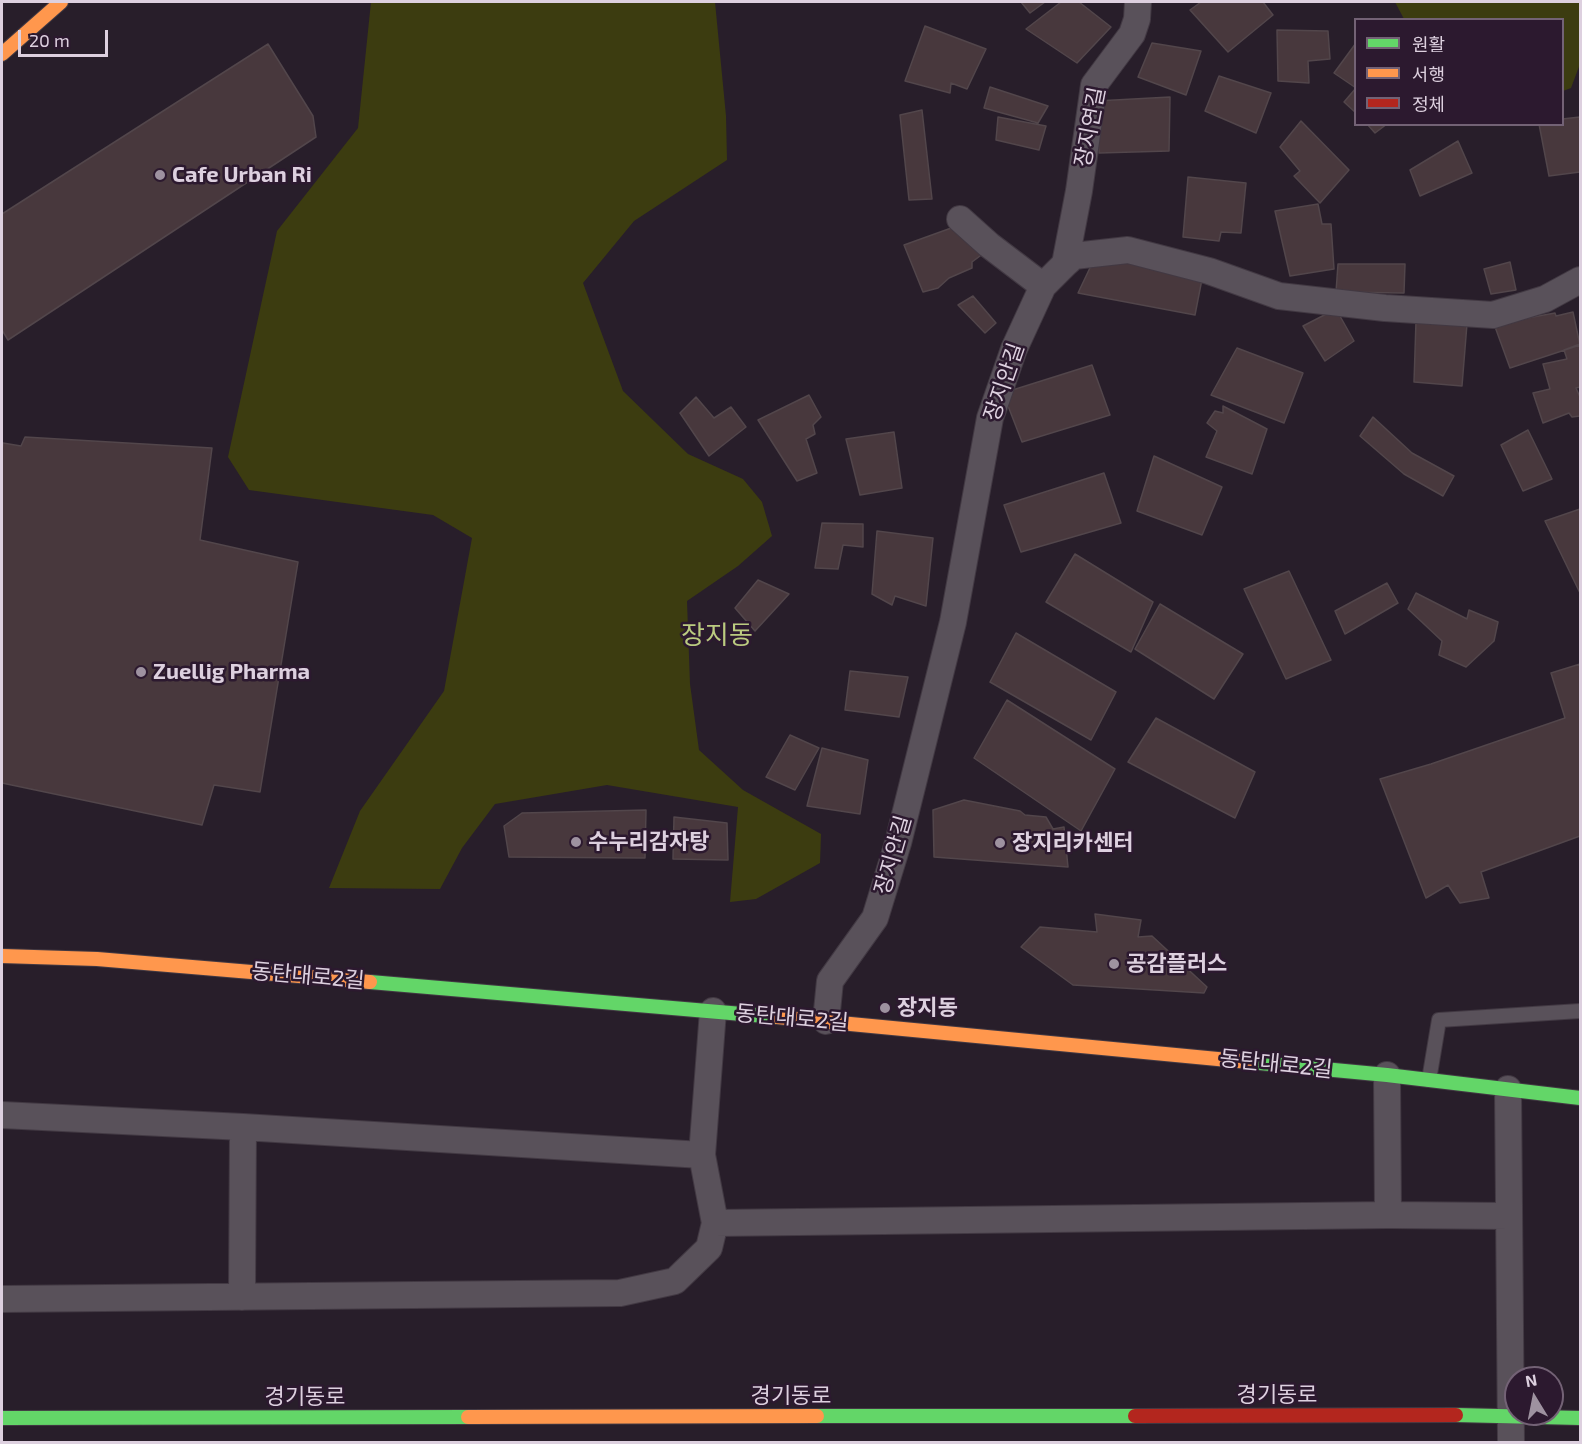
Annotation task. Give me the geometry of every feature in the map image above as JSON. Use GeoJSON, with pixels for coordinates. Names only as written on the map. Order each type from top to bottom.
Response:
{"type":"FeatureCollection","features":[{"type":"Feature","properties":{"kind":"street"},"geometry":{"type":"LineString","coordinates":[[2,54],[61,2]]}},
{"type":"Feature","properties":{"kind":"street","name":"장지연길"},"geometry":{"type":"LineString","coordinates":[[1065,264],[1079,191],[1094,85],[1132,34],[1137,19],[1137,2]]}},
{"type":"Feature","properties":{"kind":"street"},"geometry":{"type":"LineString","coordinates":[[960,219],[989,245],[1043,286]]}},
{"type":"Feature","properties":{"kind":"street","name":"장지안길"},"geometry":{"type":"LineString","coordinates":[[826,1021],[830,981],[875,918],[898,843],[953,622],[990,418],[1014,349],[1043,286],[1065,264],[1074,256],[1128,250],[1209,271],[1279,297],[1385,308],[1493,315],[1545,299],[1581,280]]}},
{"type":"Feature","properties":{"kind":"street","name":"동탄대로2길"},"geometry":{"type":"LineString","coordinates":[[2,956],[97,958],[826,1021],[1387,1075],[1581,1098]]}},
{"type":"Feature","properties":{"kind":"street"},"geometry":{"type":"LineString","coordinates":[[2,1299],[620,1293],[675,1281],[709,1248],[715,1223],[702,1155],[713,1011]]}},
{"type":"Feature","properties":{"kind":"street"},"geometry":{"type":"LineString","coordinates":[[1387,1075],[1388,1215]]}},
{"type":"Feature","properties":{"kind":"street"},"geometry":{"type":"LineString","coordinates":[[1508,1089],[1511,1366]]}},
{"type":"Feature","properties":{"kind":"street"},"geometry":{"type":"LineString","coordinates":[[2,1115],[702,1155]]}},
{"type":"Feature","properties":{"kind":"street"},"geometry":{"type":"LineString","coordinates":[[242,1297],[243,1127]]}},
{"type":"Feature","properties":{"kind":"street"},"geometry":{"type":"LineString","coordinates":[[715,1223],[1388,1215],[1509,1216]]}},
{"type":"Feature","properties":{"kind":"street","name":"경기동로"},"geometry":{"type":"LineString","coordinates":[[2,1418],[1504,1415]]}},
{"type":"Feature","properties":{"kind":"street","name":"경기동로"},"geometry":{"type":"LineString","coordinates":[[1564,1417],[1581,1418]]}},
{"type":"Feature","properties":{"kind":"street"},"geometry":{"type":"LineString","coordinates":[[1511,1426],[1511,1443]]}},
{"type":"Feature","properties":{"kind":"lane"},"geometry":{"type":"LineString","coordinates":[[1429,1080],[1439,1020],[1581,1011]]}},
{"type":"Feature","properties":{"kind":"shaded area"},"geometry":{"type":"Polygon","coordinates":[[[371,2],[715,2],[726,116],[727,160],[634,221],[583,283],[623,391],[688,454],[743,479],[762,502],[772,536],[738,566],[687,601],[690,684],[699,750],[743,790],[821,834],[820,863],[756,899],[730,902],[738,807],[607,785],[495,804],[462,848],[440,889],[329,888],[360,811],[444,691],[472,538],[433,515],[249,490],[228,457],[277,231],[358,128],[371,2]]]}},
{"type":"Feature","properties":{"kind":"shaded area"},"geometry":{"type":"Polygon","coordinates":[[[1395,2],[1580,2],[1580,64],[1571,88],[1564,91],[1564,18],[1403,18],[1395,2]]]}},
{"type":"Feature","properties":{"kind":"building"},"geometry":{"type":"Polygon","coordinates":[[[1021,2],[1045,2],[1030,13],[1021,2]]]}},
{"type":"Feature","properties":{"kind":"building"},"geometry":{"type":"Polygon","coordinates":[[[1061,2],[1079,2],[1111,27],[1077,63],[1026,29],[1061,2]]]}},
{"type":"Feature","properties":{"kind":"building"},"geometry":{"type":"Polygon","coordinates":[[[1201,2],[1263,2],[1273,15],[1228,52],[1190,10],[1201,2]]]}},
{"type":"Feature","properties":{"kind":"building"},"geometry":{"type":"Polygon","coordinates":[[[925,26],[986,49],[967,89],[951,83],[950,93],[905,81],[925,26]]]}},
{"type":"Feature","properties":{"kind":"building"},"geometry":{"type":"Polygon","coordinates":[[[1277,30],[1328,31],[1330,59],[1308,61],[1309,83],[1278,81],[1277,30]]]}},
{"type":"Feature","properties":{"kind":"building"},"geometry":{"type":"Polygon","coordinates":[[[1152,43],[1201,51],[1186,95],[1138,77],[1152,43]]]}},
{"type":"Feature","properties":{"kind":"building","name":"Cafe Urban Ri"},"geometry":{"type":"Polygon","coordinates":[[[268,44],[313,116],[316,137],[8,340],[2,330],[2,214],[268,44]]]}},
{"type":"Feature","properties":{"kind":"building"},"geometry":{"type":"Polygon","coordinates":[[[1354,46],[1354,87],[1334,73],[1354,46]]]}},
{"type":"Feature","properties":{"kind":"building"},"geometry":{"type":"Polygon","coordinates":[[[1219,76],[1271,93],[1256,133],[1205,111],[1219,76]]]}},
{"type":"Feature","properties":{"kind":"building"},"geometry":{"type":"Polygon","coordinates":[[[990,87],[1048,106],[1038,123],[984,108],[990,87]]]}},
{"type":"Feature","properties":{"kind":"building"},"geometry":{"type":"Polygon","coordinates":[[[1354,90],[1354,111],[1344,102],[1354,90]]]}},
{"type":"Feature","properties":{"kind":"building"},"geometry":{"type":"Polygon","coordinates":[[[1170,97],[1169,151],[1099,153],[1096,101],[1170,97]]]}},
{"type":"Feature","properties":{"kind":"building"},"geometry":{"type":"Polygon","coordinates":[[[922,110],[932,199],[909,200],[900,115],[922,110]]]}},
{"type":"Feature","properties":{"kind":"building"},"geometry":{"type":"Polygon","coordinates":[[[998,117],[1046,126],[1039,150],[996,140],[998,117]]]}},
{"type":"Feature","properties":{"kind":"building"},"geometry":{"type":"Polygon","coordinates":[[[1580,117],[1580,172],[1549,176],[1539,126],[1564,126],[1564,119],[1580,117]]]}},
{"type":"Feature","properties":{"kind":"building"},"geometry":{"type":"Polygon","coordinates":[[[1301,121],[1349,170],[1320,203],[1294,176],[1300,171],[1280,147],[1301,121]]]}},
{"type":"Feature","properties":{"kind":"building"},"geometry":{"type":"Polygon","coordinates":[[[1369,126],[1384,126],[1375,133],[1369,126]]]}},
{"type":"Feature","properties":{"kind":"building"},"geometry":{"type":"Polygon","coordinates":[[[1458,141],[1472,173],[1420,196],[1410,170],[1458,141]]]}},
{"type":"Feature","properties":{"kind":"building"},"geometry":{"type":"Polygon","coordinates":[[[1188,177],[1246,183],[1241,233],[1221,232],[1219,241],[1183,237],[1188,177]]]}},
{"type":"Feature","properties":{"kind":"building"},"geometry":{"type":"Polygon","coordinates":[[[1318,204],[1322,224],[1331,224],[1334,269],[1290,276],[1275,211],[1318,204]]]}},
{"type":"Feature","properties":{"kind":"building"},"geometry":{"type":"Polygon","coordinates":[[[954,227],[960,236],[963,233],[984,253],[972,262],[972,268],[949,278],[938,288],[923,292],[904,245],[954,227]]]}},
{"type":"Feature","properties":{"kind":"building"},"geometry":{"type":"Polygon","coordinates":[[[1097,253],[1203,274],[1195,315],[1078,293],[1097,253]]]}},
{"type":"Feature","properties":{"kind":"building"},"geometry":{"type":"Polygon","coordinates":[[[1510,262],[1516,290],[1491,294],[1484,269],[1510,262]]]}},
{"type":"Feature","properties":{"kind":"building"},"geometry":{"type":"Polygon","coordinates":[[[1338,264],[1405,264],[1404,293],[1336,292],[1338,264]]]}},
{"type":"Feature","properties":{"kind":"building"},"geometry":{"type":"Polygon","coordinates":[[[973,296],[996,323],[985,333],[958,305],[973,296]]]}},
{"type":"Feature","properties":{"kind":"building"},"geometry":{"type":"Polygon","coordinates":[[[1336,309],[1354,341],[1325,361],[1303,326],[1336,309]]]}},
{"type":"Feature","properties":{"kind":"building"},"geometry":{"type":"Polygon","coordinates":[[[1573,312],[1580,345],[1510,368],[1494,324],[1573,312]]]}},
{"type":"Feature","properties":{"kind":"building"},"geometry":{"type":"Polygon","coordinates":[[[1416,321],[1467,324],[1462,386],[1414,382],[1416,321]]]}},
{"type":"Feature","properties":{"kind":"building"},"geometry":{"type":"Polygon","coordinates":[[[1580,344],[1580,387],[1576,388],[1580,397],[1580,416],[1572,417],[1569,413],[1543,423],[1533,393],[1550,389],[1543,364],[1567,359],[1564,350],[1580,344]]]}},
{"type":"Feature","properties":{"kind":"building"},"geometry":{"type":"Polygon","coordinates":[[[1237,348],[1303,373],[1284,423],[1211,395],[1237,348]]]}},
{"type":"Feature","properties":{"kind":"building"},"geometry":{"type":"Polygon","coordinates":[[[1092,365],[1110,415],[1022,442],[1003,393],[1092,365]]]}},
{"type":"Feature","properties":{"kind":"building"},"geometry":{"type":"Polygon","coordinates":[[[809,395],[821,417],[813,425],[815,434],[806,439],[817,473],[797,481],[758,420],[809,395]]]}},
{"type":"Feature","properties":{"kind":"building"},"geometry":{"type":"Polygon","coordinates":[[[696,397],[714,418],[731,407],[746,427],[709,456],[680,413],[696,397]]]}},
{"type":"Feature","properties":{"kind":"building"},"geometry":{"type":"Polygon","coordinates":[[[1223,406],[1267,429],[1252,474],[1206,457],[1217,431],[1207,423],[1215,411],[1223,413],[1223,406]]]}},
{"type":"Feature","properties":{"kind":"building"},"geometry":{"type":"Polygon","coordinates":[[[1373,417],[1412,453],[1454,476],[1443,496],[1404,474],[1360,436],[1373,417]]]}},
{"type":"Feature","properties":{"kind":"building"},"geometry":{"type":"Polygon","coordinates":[[[1528,430],[1552,479],[1523,491],[1501,445],[1528,430]]]}},
{"type":"Feature","properties":{"kind":"building"},"geometry":{"type":"Polygon","coordinates":[[[894,432],[902,488],[860,495],[846,439],[894,432]]]}},
{"type":"Feature","properties":{"kind":"building","name":"Zuellig Pharma"},"geometry":{"type":"Polygon","coordinates":[[[25,437],[212,448],[200,540],[298,562],[260,792],[214,785],[202,825],[2,783],[2,451],[3,443],[21,446],[25,437]]]}},
{"type":"Feature","properties":{"kind":"building"},"geometry":{"type":"Polygon","coordinates":[[[1154,456],[1222,487],[1202,535],[1137,511],[1154,456]]]}},
{"type":"Feature","properties":{"kind":"building"},"geometry":{"type":"Polygon","coordinates":[[[1104,473],[1121,523],[1021,552],[1004,505],[1104,473]]]}},
{"type":"Feature","properties":{"kind":"building"},"geometry":{"type":"Polygon","coordinates":[[[1580,509],[1580,593],[1545,521],[1580,509]]]}},
{"type":"Feature","properties":{"kind":"building"},"geometry":{"type":"Polygon","coordinates":[[[822,523],[863,524],[863,547],[843,545],[838,569],[815,568],[822,523]]]}},
{"type":"Feature","properties":{"kind":"building"},"geometry":{"type":"Polygon","coordinates":[[[877,531],[933,538],[926,606],[895,596],[892,605],[872,594],[877,531]]]}},
{"type":"Feature","properties":{"kind":"building"},"geometry":{"type":"Polygon","coordinates":[[[1075,554],[1153,602],[1131,652],[1046,602],[1075,554]]]}},
{"type":"Feature","properties":{"kind":"building"},"geometry":{"type":"Polygon","coordinates":[[[1289,571],[1331,660],[1286,679],[1244,589],[1289,571]]]}},
{"type":"Feature","properties":{"kind":"building"},"geometry":{"type":"Polygon","coordinates":[[[758,580],[789,594],[755,631],[735,608],[758,580]]]}},
{"type":"Feature","properties":{"kind":"building"},"geometry":{"type":"Polygon","coordinates":[[[1387,583],[1398,603],[1345,634],[1335,611],[1387,583]]]}},
{"type":"Feature","properties":{"kind":"building"},"geometry":{"type":"Polygon","coordinates":[[[1416,593],[1467,619],[1469,610],[1498,622],[1494,641],[1466,667],[1439,655],[1442,641],[1408,609],[1416,593]]]}},
{"type":"Feature","properties":{"kind":"building"},"geometry":{"type":"Polygon","coordinates":[[[1160,604],[1243,654],[1214,699],[1135,649],[1160,604]]]}},
{"type":"Feature","properties":{"kind":"building"},"geometry":{"type":"Polygon","coordinates":[[[1016,633],[1116,692],[1091,740],[990,682],[1016,633]]]}},
{"type":"Feature","properties":{"kind":"building"},"geometry":{"type":"Polygon","coordinates":[[[1580,664],[1580,836],[1481,872],[1489,898],[1460,903],[1448,885],[1426,898],[1380,779],[1565,718],[1551,673],[1580,664]]]}},
{"type":"Feature","properties":{"kind":"building"},"geometry":{"type":"Polygon","coordinates":[[[850,671],[908,677],[899,717],[845,710],[850,671]]]}},
{"type":"Feature","properties":{"kind":"building"},"geometry":{"type":"Polygon","coordinates":[[[1007,700],[1115,769],[1081,831],[974,758],[1007,700]]]}},
{"type":"Feature","properties":{"kind":"building"},"geometry":{"type":"Polygon","coordinates":[[[1156,718],[1255,772],[1235,818],[1128,762],[1156,718]]]}},
{"type":"Feature","properties":{"kind":"building"},"geometry":{"type":"Polygon","coordinates":[[[790,735],[819,748],[795,790],[766,777],[790,735]]]}},
{"type":"Feature","properties":{"kind":"building"},"geometry":{"type":"Polygon","coordinates":[[[822,748],[868,760],[860,814],[807,806],[822,748]]]}},
{"type":"Feature","properties":{"kind":"building","name":"장지리카센터"},"geometry":{"type":"Polygon","coordinates":[[[964,800],[1020,811],[1025,815],[1046,817],[1053,829],[1064,827],[1068,867],[934,857],[933,810],[964,800]]]}},
{"type":"Feature","properties":{"kind":"building","name":"수누리감자탕"},"geometry":{"type":"Polygon","coordinates":[[[646,810],[645,858],[509,857],[504,826],[522,813],[646,810]]]}},
{"type":"Feature","properties":{"kind":"building"},"geometry":{"type":"Polygon","coordinates":[[[674,817],[727,823],[728,860],[673,859],[674,817]]]}},
{"type":"Feature","properties":{"kind":"building"},"geometry":{"type":"Polygon","coordinates":[[[1095,914],[1141,920],[1138,937],[1152,936],[1207,987],[1204,993],[1073,985],[1021,947],[1040,927],[1097,932],[1095,914]]]}},
{"type":"Feature","properties":{"kind":"traffic: fast"},"geometry":{"type":"LineString","coordinates":[[370,982],[777,1017]]}},
{"type":"Feature","properties":{"kind":"traffic: fast"},"geometry":{"type":"LineString","coordinates":[[1249,1062],[1387,1075],[1580,1098]]}},
{"type":"Feature","properties":{"kind":"traffic: fast"},"geometry":{"type":"LineString","coordinates":[[1456,1415],[1580,1418]]}},
{"type":"Feature","properties":{"kind":"traffic: fast"},"geometry":{"type":"LineString","coordinates":[[817,1416],[1135,1416]]}},
{"type":"Feature","properties":{"kind":"traffic: fast"},"geometry":{"type":"LineString","coordinates":[[2,1418],[468,1417]]}},
{"type":"Feature","properties":{"kind":"traffic: slow"},"geometry":{"type":"LineString","coordinates":[[2,54],[61,2]]}},
{"type":"Feature","properties":{"kind":"traffic: slow"},"geometry":{"type":"LineString","coordinates":[[2,956],[97,959],[370,982]]}},
{"type":"Feature","properties":{"kind":"traffic: slow"},"geometry":{"type":"LineString","coordinates":[[777,1017],[1249,1062]]}},
{"type":"Feature","properties":{"kind":"traffic: slow"},"geometry":{"type":"LineString","coordinates":[[468,1417],[817,1416]]}},
{"type":"Feature","properties":{"kind":"traffic: jam"},"geometry":{"type":"LineString","coordinates":[[1135,1416],[1456,1415]]}},
{"type":"Feature","properties":{"kind":"place","name":"Cafe Urban Ri"},"geometry":{"type":"Point","coordinates":[160,175]}},
{"type":"Feature","properties":{"kind":"place","name":"Zuellig Pharma"},"geometry":{"type":"Point","coordinates":[141,672]}},
{"type":"Feature","properties":{"kind":"place","name":"수누리감자탕"},"geometry":{"type":"Point","coordinates":[576,842]}},
{"type":"Feature","properties":{"kind":"place","name":"장지리카센터"},"geometry":{"type":"Point","coordinates":[1000,843]}},
{"type":"Feature","properties":{"kind":"place","name":"공감플러스"},"geometry":{"type":"Point","coordinates":[1114,964]}},
{"type":"Feature","properties":{"kind":"place","name":"장지동"},"geometry":{"type":"Point","coordinates":[885,1008]}},
{"type":"Feature","properties":{"kind":"district","name":"장지동"},"geometry":{"type":"Point","coordinates":[717,635]}}]}
